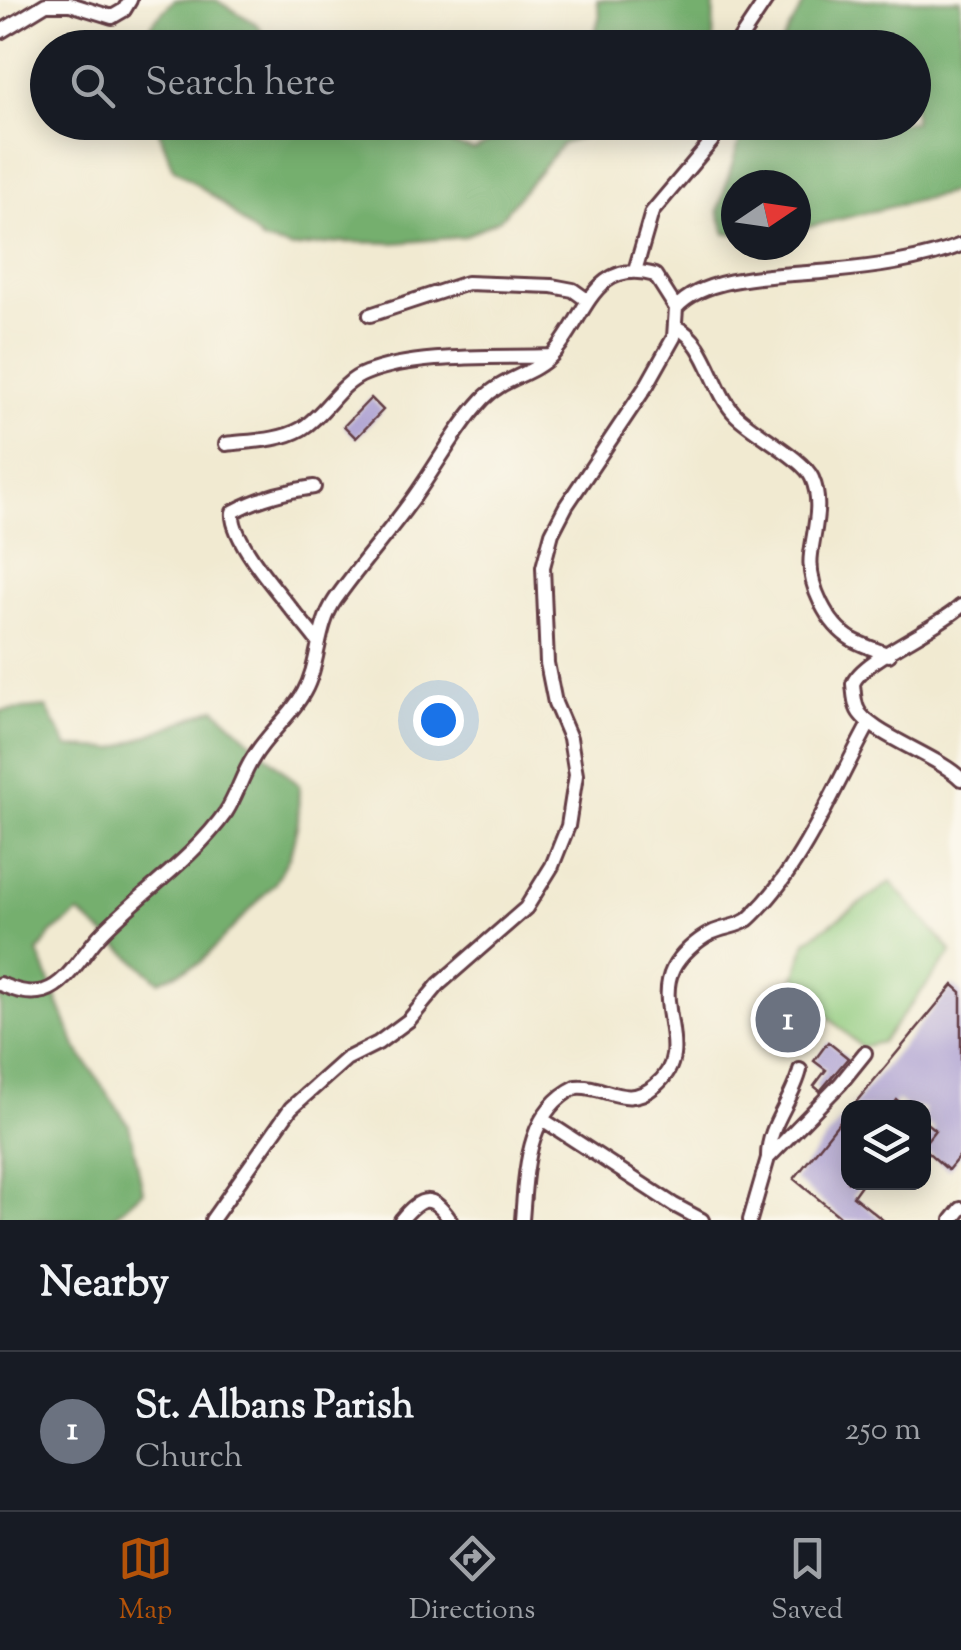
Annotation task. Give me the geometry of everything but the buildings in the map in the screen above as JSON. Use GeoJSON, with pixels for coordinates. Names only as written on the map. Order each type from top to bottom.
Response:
{"type":"FeatureCollection","features":[{"type":"Feature","properties":{"kind":"street"},"geometry":{"type":"LineString","coordinates":[[0,32],[46,4],[70,4],[112,17],[124,10],[130,0]]}},
{"type":"Feature","properties":{"kind":"street"},"geometry":{"type":"LineString","coordinates":[[746,30],[766,0]]}},
{"type":"Feature","properties":{"kind":"street"},"geometry":{"type":"LineString","coordinates":[[635,271],[652,212],[712,140]]}},
{"type":"Feature","properties":{"kind":"street"},"geometry":{"type":"LineString","coordinates":[[676,308],[697,291],[724,285],[778,274],[828,272],[915,258],[961,245]]}},
{"type":"Feature","properties":{"kind":"street"},"geometry":{"type":"LineString","coordinates":[[0,984],[28,993],[58,983],[106,929],[166,878],[199,843],[227,810],[253,756],[304,692],[324,620],[334,602],[480,402],[497,386],[551,356],[573,327],[586,300],[601,284],[618,274],[635,271],[655,275],[676,308],[676,327],[647,385],[566,506],[552,534],[543,567],[547,663],[555,704],[570,738],[576,775],[568,826],[552,866],[526,908],[438,984],[409,1020],[346,1058],[291,1108],[212,1220]]}},
{"type":"Feature","properties":{"kind":"street"},"geometry":{"type":"LineString","coordinates":[[370,316],[468,283],[552,286],[573,290],[586,300]]}},
{"type":"Feature","properties":{"kind":"street"},"geometry":{"type":"LineString","coordinates":[[676,327],[691,338],[736,415],[805,467],[813,479],[818,519],[810,564],[814,588],[839,628],[853,640],[889,655]]}},
{"type":"Feature","properties":{"kind":"street"},"geometry":{"type":"LineString","coordinates":[[226,444],[278,437],[300,429],[353,380],[366,373],[426,362],[551,356]]}},
{"type":"Feature","properties":{"kind":"street"},"geometry":{"type":"LineString","coordinates":[[314,488],[291,490],[246,504],[233,512],[232,520],[248,554],[318,642]]}},
{"type":"Feature","properties":{"kind":"street"},"geometry":{"type":"LineString","coordinates":[[961,606],[889,655],[864,667],[853,684],[857,708],[869,724],[933,758],[961,780]]}},
{"type":"Feature","properties":{"kind":"street"},"geometry":{"type":"LineString","coordinates":[[522,1220],[524,1175],[542,1119],[554,1102],[576,1086],[621,1098],[658,1084],[673,1060],[666,985],[674,966],[712,932],[746,921],[786,876],[869,724]]}},
{"type":"Feature","properties":{"kind":"street"},"geometry":{"type":"LineString","coordinates":[[768,1158],[865,1053]]}},
{"type":"Feature","properties":{"kind":"street"},"geometry":{"type":"LineString","coordinates":[[750,1220],[768,1158],[768,1142],[797,1085],[800,1070]]}},
{"type":"Feature","properties":{"kind":"street"},"geometry":{"type":"LineString","coordinates":[[542,1119],[674,1206],[702,1220]]}},
{"type":"Feature","properties":{"kind":"street"},"geometry":{"type":"LineString","coordinates":[[402,1220],[424,1200],[438,1203],[450,1220]]}},
{"type":"Feature","properties":{"kind":"street"},"geometry":{"type":"LineString","coordinates":[[952,1220],[961,1209]]}},
{"type":"Feature","properties":{"kind":"green space"},"geometry":{"type":"Polygon","coordinates":[[[174,0],[216,0],[261,30],[148,30],[174,0]]]}},
{"type":"Feature","properties":{"kind":"green space"},"geometry":{"type":"Polygon","coordinates":[[[597,0],[714,0],[713,30],[595,30],[600,16],[597,0]]]}},
{"type":"Feature","properties":{"kind":"green space"},"geometry":{"type":"Polygon","coordinates":[[[806,0],[961,0],[961,190],[811,226],[811,170],[731,170],[740,140],[931,140],[931,30],[789,30],[806,0]]]}},
{"type":"Feature","properties":{"kind":"green space"},"geometry":{"type":"Polygon","coordinates":[[[162,140],[437,140],[474,150],[493,140],[573,140],[562,144],[500,219],[463,237],[395,243],[343,242],[293,248],[263,241],[222,203],[173,168],[162,140]]]}},
{"type":"Feature","properties":{"kind":"green space"},"geometry":{"type":"Polygon","coordinates":[[[46,707],[68,747],[115,749],[215,708],[299,785],[298,822],[290,855],[275,883],[200,963],[159,981],[79,913],[51,934],[38,952],[77,1049],[129,1125],[143,1191],[110,1220],[0,1220],[0,711],[46,707]]]}},
{"type":"Feature","properties":{"kind":"green space"},"geometry":{"type":"Polygon","coordinates":[[[891,882],[952,952],[882,1042],[861,1047],[793,985],[806,941],[891,882]]]}},
{"type":"Feature","properties":{"kind":"place","name":"St. Albans Parish"},"geometry":{"type":"Point","coordinates":[788,1020]}}]}
